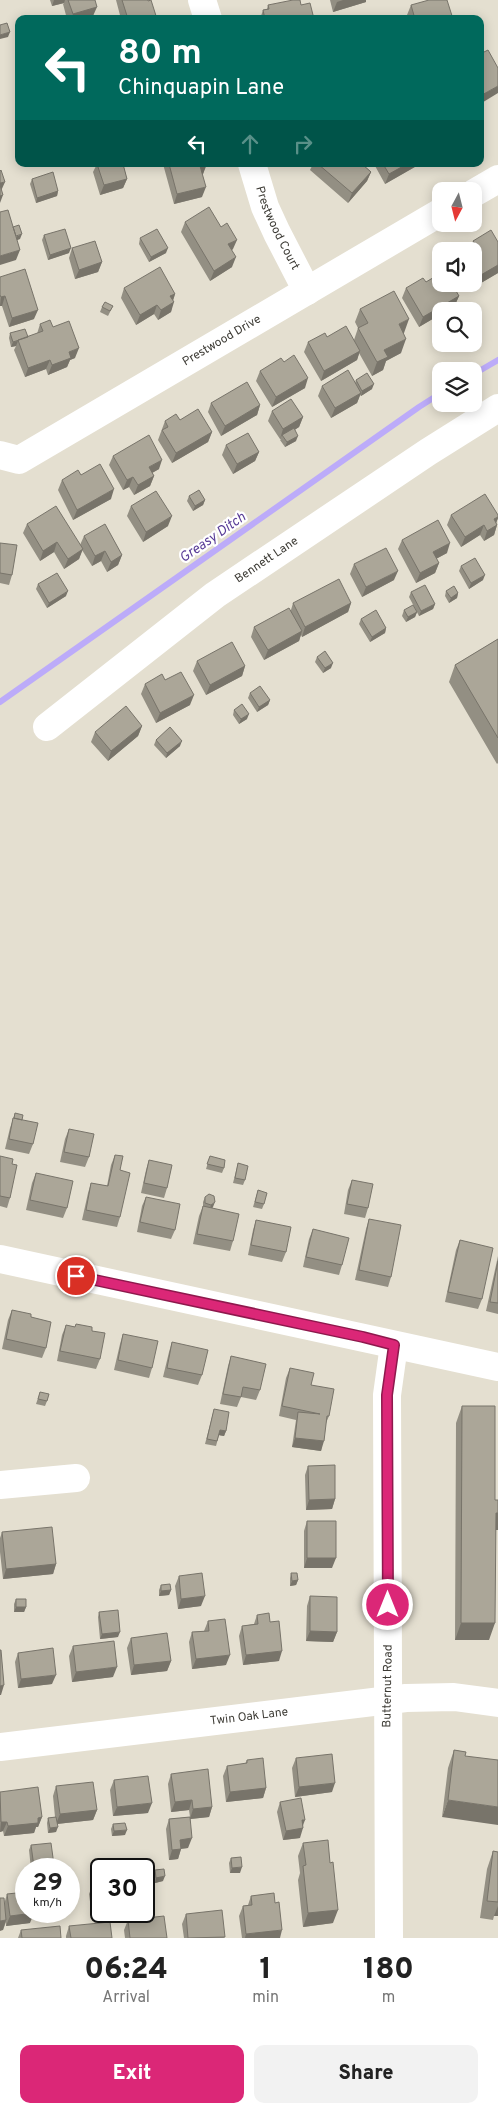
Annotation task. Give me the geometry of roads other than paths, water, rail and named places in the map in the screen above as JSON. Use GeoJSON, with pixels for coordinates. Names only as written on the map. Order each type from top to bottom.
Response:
{"type":"FeatureCollection","features":[{"type":"Feature","properties":{"kind":"street"},"geometry":{"type":"LineString","coordinates":[[202,0],[207,15]]}},
{"type":"Feature","properties":{"kind":"street","name":"Prestwood Court"},"geometry":{"type":"LineString","coordinates":[[253,167],[276,233],[307,291]]}},
{"type":"Feature","properties":{"kind":"street"},"geometry":{"type":"LineString","coordinates":[[482,188],[498,179]]}},
{"type":"Feature","properties":{"kind":"street","name":"Prestwood Drive"},"geometry":{"type":"LineString","coordinates":[[0,455],[19,460],[432,217]]}},
{"type":"Feature","properties":{"kind":"street","name":"Bennett Lane"},"geometry":{"type":"LineString","coordinates":[[47,727],[215,595],[428,452],[498,408]]}},
{"type":"Feature","properties":{"kind":"street"},"geometry":{"type":"LineString","coordinates":[[0,1259],[498,1366]]}},
{"type":"Feature","properties":{"kind":"street","name":"Butternut Road"},"geometry":{"type":"LineString","coordinates":[[389,1938],[387,1395],[394,1345]]}},
{"type":"Feature","properties":{"kind":"street"},"geometry":{"type":"LineString","coordinates":[[0,1485],[76,1478]]}},
{"type":"Feature","properties":{"kind":"street","name":"Twin Oak Lane"},"geometry":{"type":"LineString","coordinates":[[0,1746],[406,1698],[454,1697],[498,1703]]}},
{"type":"Feature","properties":{"kind":"waterway","name":"Greasy Ditch"},"geometry":{"type":"LineString","coordinates":[[482,369],[498,360]]}},
{"type":"Feature","properties":{"kind":"waterway","name":"Greasy Ditch"},"geometry":{"type":"LineString","coordinates":[[0,702],[432,399]]}}]}
